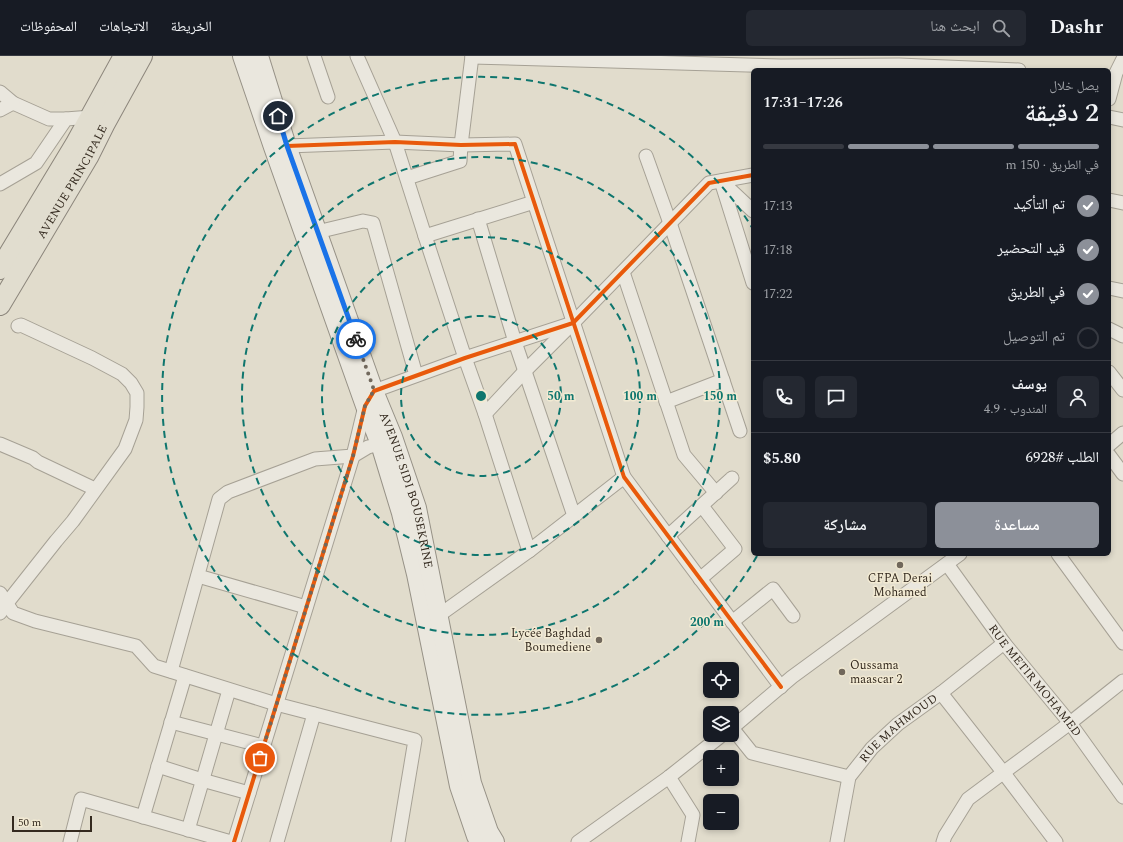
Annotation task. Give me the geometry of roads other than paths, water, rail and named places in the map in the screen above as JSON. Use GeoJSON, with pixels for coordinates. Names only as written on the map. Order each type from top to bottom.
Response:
{"type":"FeatureCollection","features":[{"type":"Feature","properties":{"kind":"main road","name":"AVENUE PRINCIPALE"},"geometry":{"type":"LineString","coordinates":[[0,305],[88,157],[98,121],[124,56]]}},
{"type":"Feature","properties":{"kind":"main road","name":"AVENUE PRINCIPALE"},"geometry":{"type":"LineString","coordinates":[[0,269],[75,145],[98,121],[142,56]]}},
{"type":"Feature","properties":{"kind":"main road"},"geometry":{"type":"LineString","coordinates":[[242,56],[273,148],[380,444],[401,513],[416,574],[459,786],[479,842]]}},
{"type":"Feature","properties":{"kind":"main road","name":"AVENUE SIDI BOUSEKRINE"},"geometry":{"type":"LineString","coordinates":[[259,56],[287,146],[317,232],[374,390],[393,437],[417,508],[472,783],[489,832],[495,842]]}},
{"type":"Feature","properties":{"kind":"street"},"geometry":{"type":"LineString","coordinates":[[314,56],[328,97]]}},
{"type":"Feature","properties":{"kind":"street"},"geometry":{"type":"LineString","coordinates":[[358,56],[396,142],[425,236],[529,551]]}},
{"type":"Feature","properties":{"kind":"street"},"geometry":{"type":"LineString","coordinates":[[407,178],[460,161],[460,145],[472,56],[781,64],[899,64],[975,68]]}},
{"type":"Feature","properties":{"kind":"street"},"geometry":{"type":"LineString","coordinates":[[1112,73],[1123,59]]}},
{"type":"Feature","properties":{"kind":"street"},"geometry":{"type":"LineString","coordinates":[[0,92],[12,102],[49,119],[98,121]]}},
{"type":"Feature","properties":{"kind":"street"},"geometry":{"type":"LineString","coordinates":[[0,110],[12,102]]}},
{"type":"Feature","properties":{"kind":"street"},"geometry":{"type":"LineString","coordinates":[[1111,117],[1123,120]]}},
{"type":"Feature","properties":{"kind":"street"},"geometry":{"type":"LineString","coordinates":[[0,184],[36,162],[66,119]]}},
{"type":"Feature","properties":{"kind":"street"},"geometry":{"type":"LineString","coordinates":[[287,146],[396,142],[460,145],[515,144],[624,477],[781,687]]}},
{"type":"Feature","properties":{"kind":"street"},"geometry":{"type":"LineString","coordinates":[[646,156],[740,431]]}},
{"type":"Feature","properties":{"kind":"street"},"geometry":{"type":"LineString","coordinates":[[484,414],[709,183],[751,175]]}},
{"type":"Feature","properties":{"kind":"street"},"geometry":{"type":"LineString","coordinates":[[721,181],[751,209]]}},
{"type":"Feature","properties":{"kind":"street"},"geometry":{"type":"LineString","coordinates":[[721,181],[751,277]]}},
{"type":"Feature","properties":{"kind":"street"},"geometry":{"type":"LineString","coordinates":[[1111,200],[1123,202]]}},
{"type":"Feature","properties":{"kind":"street"},"geometry":{"type":"LineString","coordinates":[[425,236],[534,202]]}},
{"type":"Feature","properties":{"kind":"street"},"geometry":{"type":"LineString","coordinates":[[478,219],[515,342],[574,516]]}},
{"type":"Feature","properties":{"kind":"street"},"geometry":{"type":"LineString","coordinates":[[317,232],[363,221],[373,223],[416,375]]}},
{"type":"Feature","properties":{"kind":"street"},"geometry":{"type":"LineString","coordinates":[[623,272],[684,455],[716,493]]}},
{"type":"Feature","properties":{"kind":"street"},"geometry":{"type":"LineString","coordinates":[[1111,288],[1123,290]]}},
{"type":"Feature","properties":{"kind":"street"},"geometry":{"type":"LineString","coordinates":[[234,842],[353,456],[365,406],[374,390],[465,358],[573,323]]}},
{"type":"Feature","properties":{"kind":"street"},"geometry":{"type":"LineString","coordinates":[[18,326],[21,325],[48,337],[122,374],[131,383],[137,393],[137,407],[136,420],[125,449],[73,521],[2,603],[13,613],[35,621],[136,646],[154,666],[276,704],[415,740],[398,842]]}},
{"type":"Feature","properties":{"kind":"street"},"geometry":{"type":"LineString","coordinates":[[1111,329],[1123,336]]}},
{"type":"Feature","properties":{"kind":"street"},"geometry":{"type":"LineString","coordinates":[[1111,375],[1123,390]]}},
{"type":"Feature","properties":{"kind":"street"},"geometry":{"type":"LineString","coordinates":[[666,402],[723,380]]}},
{"type":"Feature","properties":{"kind":"street"},"geometry":{"type":"LineString","coordinates":[[1111,443],[1123,433]]}},
{"type":"Feature","properties":{"kind":"street"},"geometry":{"type":"LineString","coordinates":[[0,444],[33,458],[38,462],[95,489]]}},
{"type":"Feature","properties":{"kind":"street"},"geometry":{"type":"LineString","coordinates":[[171,671],[219,499],[228,492],[314,459],[353,456],[368,447],[380,444]]}},
{"type":"Feature","properties":{"kind":"street"},"geometry":{"type":"LineString","coordinates":[[1111,459],[1123,474]]}},
{"type":"Feature","properties":{"kind":"street"},"geometry":{"type":"LineString","coordinates":[[438,616],[529,551],[624,477]]}},
{"type":"Feature","properties":{"kind":"street"},"geometry":{"type":"LineString","coordinates":[[668,536],[732,478]]}},
{"type":"Feature","properties":{"kind":"street"},"geometry":{"type":"LineString","coordinates":[[700,579],[735,549],[702,506]]}},
{"type":"Feature","properties":{"kind":"street"},"geometry":{"type":"LineString","coordinates":[[739,722],[798,673],[957,556]]}},
{"type":"Feature","properties":{"kind":"street"},"geometry":{"type":"LineString","coordinates":[[1059,556],[1123,643]]}},
{"type":"Feature","properties":{"kind":"street","name":"RUE METIR MOHAMED"},"geometry":{"type":"LineString","coordinates":[[947,564],[1004,643],[1070,723],[1123,797]]}},
{"type":"Feature","properties":{"kind":"street"},"geometry":{"type":"LineString","coordinates":[[198,576],[306,607]]}},
{"type":"Feature","properties":{"kind":"street"},"geometry":{"type":"LineString","coordinates":[[732,622],[773,589],[793,616]]}},
{"type":"Feature","properties":{"kind":"street","name":"RUE MAHMOUD"},"geometry":{"type":"LineString","coordinates":[[837,842],[849,777],[872,748],[898,724],[941,693],[1004,643]]}},
{"type":"Feature","properties":{"kind":"street"},"geometry":{"type":"LineString","coordinates":[[144,817],[185,676]]}},
{"type":"Feature","properties":{"kind":"street"},"geometry":{"type":"LineString","coordinates":[[943,842],[945,836],[968,799],[1070,723],[1123,681]]}},
{"type":"Feature","properties":{"kind":"street"},"geometry":{"type":"LineString","coordinates":[[188,830],[229,690]]}},
{"type":"Feature","properties":{"kind":"street"},"geometry":{"type":"LineString","coordinates":[[941,693],[1056,842]]}},
{"type":"Feature","properties":{"kind":"street"},"geometry":{"type":"LineString","coordinates":[[277,842],[314,714]]}},
{"type":"Feature","properties":{"kind":"street"},"geometry":{"type":"LineString","coordinates":[[171,722],[263,746]]}},
{"type":"Feature","properties":{"kind":"street"},"geometry":{"type":"LineString","coordinates":[[739,737],[752,753],[849,777]]}},
{"type":"Feature","properties":{"kind":"street"},"geometry":{"type":"LineString","coordinates":[[578,842],[588,838],[713,742]]}},
{"type":"Feature","properties":{"kind":"street"},"geometry":{"type":"LineString","coordinates":[[158,766],[249,793]]}},
{"type":"Feature","properties":{"kind":"street"},"geometry":{"type":"LineString","coordinates":[[669,777],[692,815],[688,842]]}},
{"type":"Feature","properties":{"kind":"street"},"geometry":{"type":"LineString","coordinates":[[70,842],[81,799],[230,842]]}},
{"type":"Feature","properties":{"kind":"place","name":"CFPA Derai Mohamed"},"geometry":{"type":"Point","coordinates":[900,565]}},
{"type":"Feature","properties":{"kind":"place","name":"Lycée Baghdad Boumediene"},"geometry":{"type":"Point","coordinates":[599,640]}},
{"type":"Feature","properties":{"kind":"place","name":"Oussama maascar 2"},"geometry":{"type":"Point","coordinates":[842,672]}}]}
